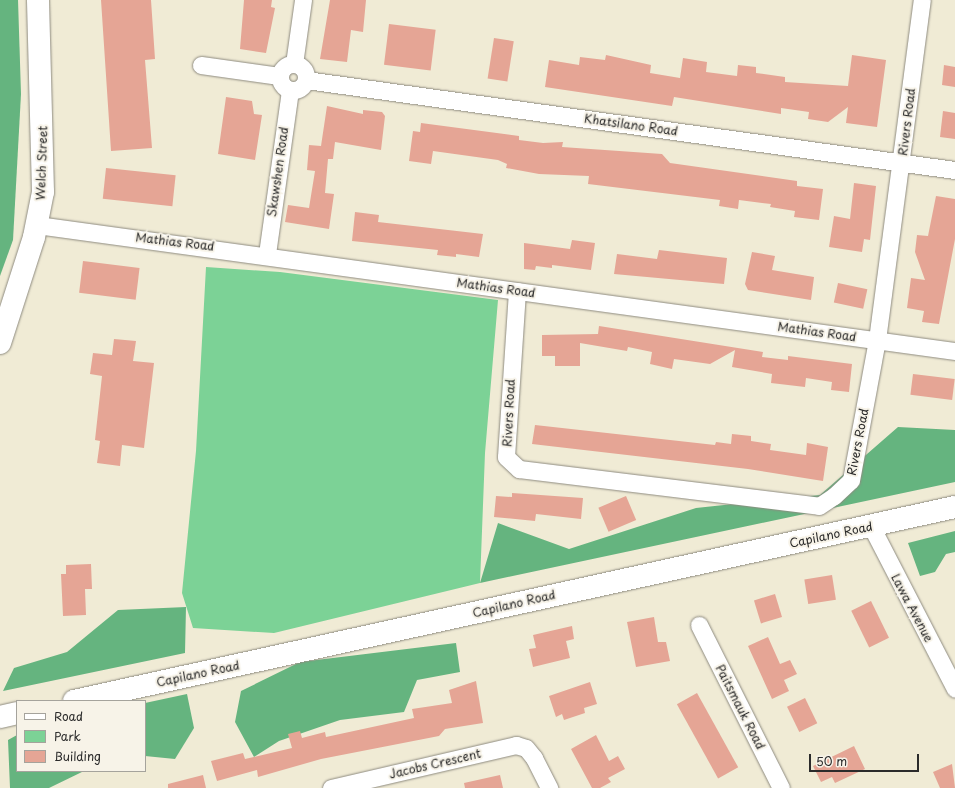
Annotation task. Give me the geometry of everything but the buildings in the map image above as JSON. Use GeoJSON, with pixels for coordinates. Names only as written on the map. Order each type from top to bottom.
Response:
{"type":"FeatureCollection","features":[{"type":"Feature","properties":{"kind":"street","name":"Welch Street"},"geometry":{"type":"LineString","coordinates":[[0,343],[37,224],[44,160],[38,0]]}},
{"type":"Feature","properties":{"kind":"street"},"geometry":{"type":"LineString","coordinates":[[294,64],[303,0]]}},
{"type":"Feature","properties":{"kind":"street","name":"Rivers Road"},"geometry":{"type":"LineString","coordinates":[[518,291],[506,457],[519,469],[819,506],[851,480],[877,340],[902,163],[922,0]]}},
{"type":"Feature","properties":{"kind":"street"},"geometry":{"type":"LineString","coordinates":[[294,64],[303,69],[306,80],[300,88],[290,91],[282,86],[279,76],[282,69],[294,64]]}},
{"type":"Feature","properties":{"kind":"street"},"geometry":{"type":"LineString","coordinates":[[201,65],[279,76]]}},
{"type":"Feature","properties":{"kind":"street","name":"Khatsilano Road"},"geometry":{"type":"LineString","coordinates":[[306,80],[955,170]]}},
{"type":"Feature","properties":{"kind":"street","name":"Skawshen Road"},"geometry":{"type":"LineString","coordinates":[[267,254],[290,91]]}},
{"type":"Feature","properties":{"kind":"street","name":"Mathias Road"},"geometry":{"type":"LineString","coordinates":[[37,224],[267,254],[518,291],[955,351]]}},
{"type":"Feature","properties":{"kind":"street","name":"Capilano Road"},"geometry":{"type":"LineString","coordinates":[[79,700],[955,507]]}},
{"type":"Feature","properties":{"kind":"street","name":"Lawa Avenue"},"geometry":{"type":"LineString","coordinates":[[871,526],[955,689]]}},
{"type":"Feature","properties":{"kind":"street","name":"Paitsmauk Road"},"geometry":{"type":"LineString","coordinates":[[699,625],[781,788]]}},
{"type":"Feature","properties":{"kind":"street"},"geometry":{"type":"LineString","coordinates":[[0,717],[16,714]]}},
{"type":"Feature","properties":{"kind":"street","name":"Jacobs Crescent"},"geometry":{"type":"LineString","coordinates":[[331,788],[516,745],[526,748],[534,758],[549,788]]}},
{"type":"Feature","properties":{"kind":"green space"},"geometry":{"type":"Polygon","coordinates":[[[0,0],[18,0],[21,94],[13,240],[0,276],[0,0]]]}},
{"type":"Feature","properties":{"kind":"green space"},"geometry":{"type":"Polygon","coordinates":[[[206,267],[280,272],[498,300],[485,453],[480,583],[274,633],[193,628],[182,593],[196,451],[206,267]]]}},
{"type":"Feature","properties":{"kind":"green space"},"geometry":{"type":"Polygon","coordinates":[[[898,427],[955,430],[955,482],[480,583],[498,523],[569,549],[696,508],[820,495],[898,427]]]}},
{"type":"Feature","properties":{"kind":"green space"},"geometry":{"type":"Polygon","coordinates":[[[955,531],[955,552],[946,554],[935,572],[920,576],[908,543],[955,531]]]}},
{"type":"Feature","properties":{"kind":"green space"},"geometry":{"type":"Polygon","coordinates":[[[186,607],[185,653],[3,691],[14,668],[67,652],[118,610],[186,607]]]}},
{"type":"Feature","properties":{"kind":"green space"},"geometry":{"type":"Polygon","coordinates":[[[456,643],[460,672],[417,680],[404,712],[340,720],[279,741],[254,757],[235,722],[241,691],[300,662],[456,643]]]}},
{"type":"Feature","properties":{"kind":"green space"},"geometry":{"type":"Polygon","coordinates":[[[187,694],[194,728],[175,759],[146,756],[146,703],[187,694]]]}},
{"type":"Feature","properties":{"kind":"green space"},"geometry":{"type":"Polygon","coordinates":[[[16,736],[16,772],[82,772],[49,788],[10,788],[8,740],[16,736]]]}}]}
